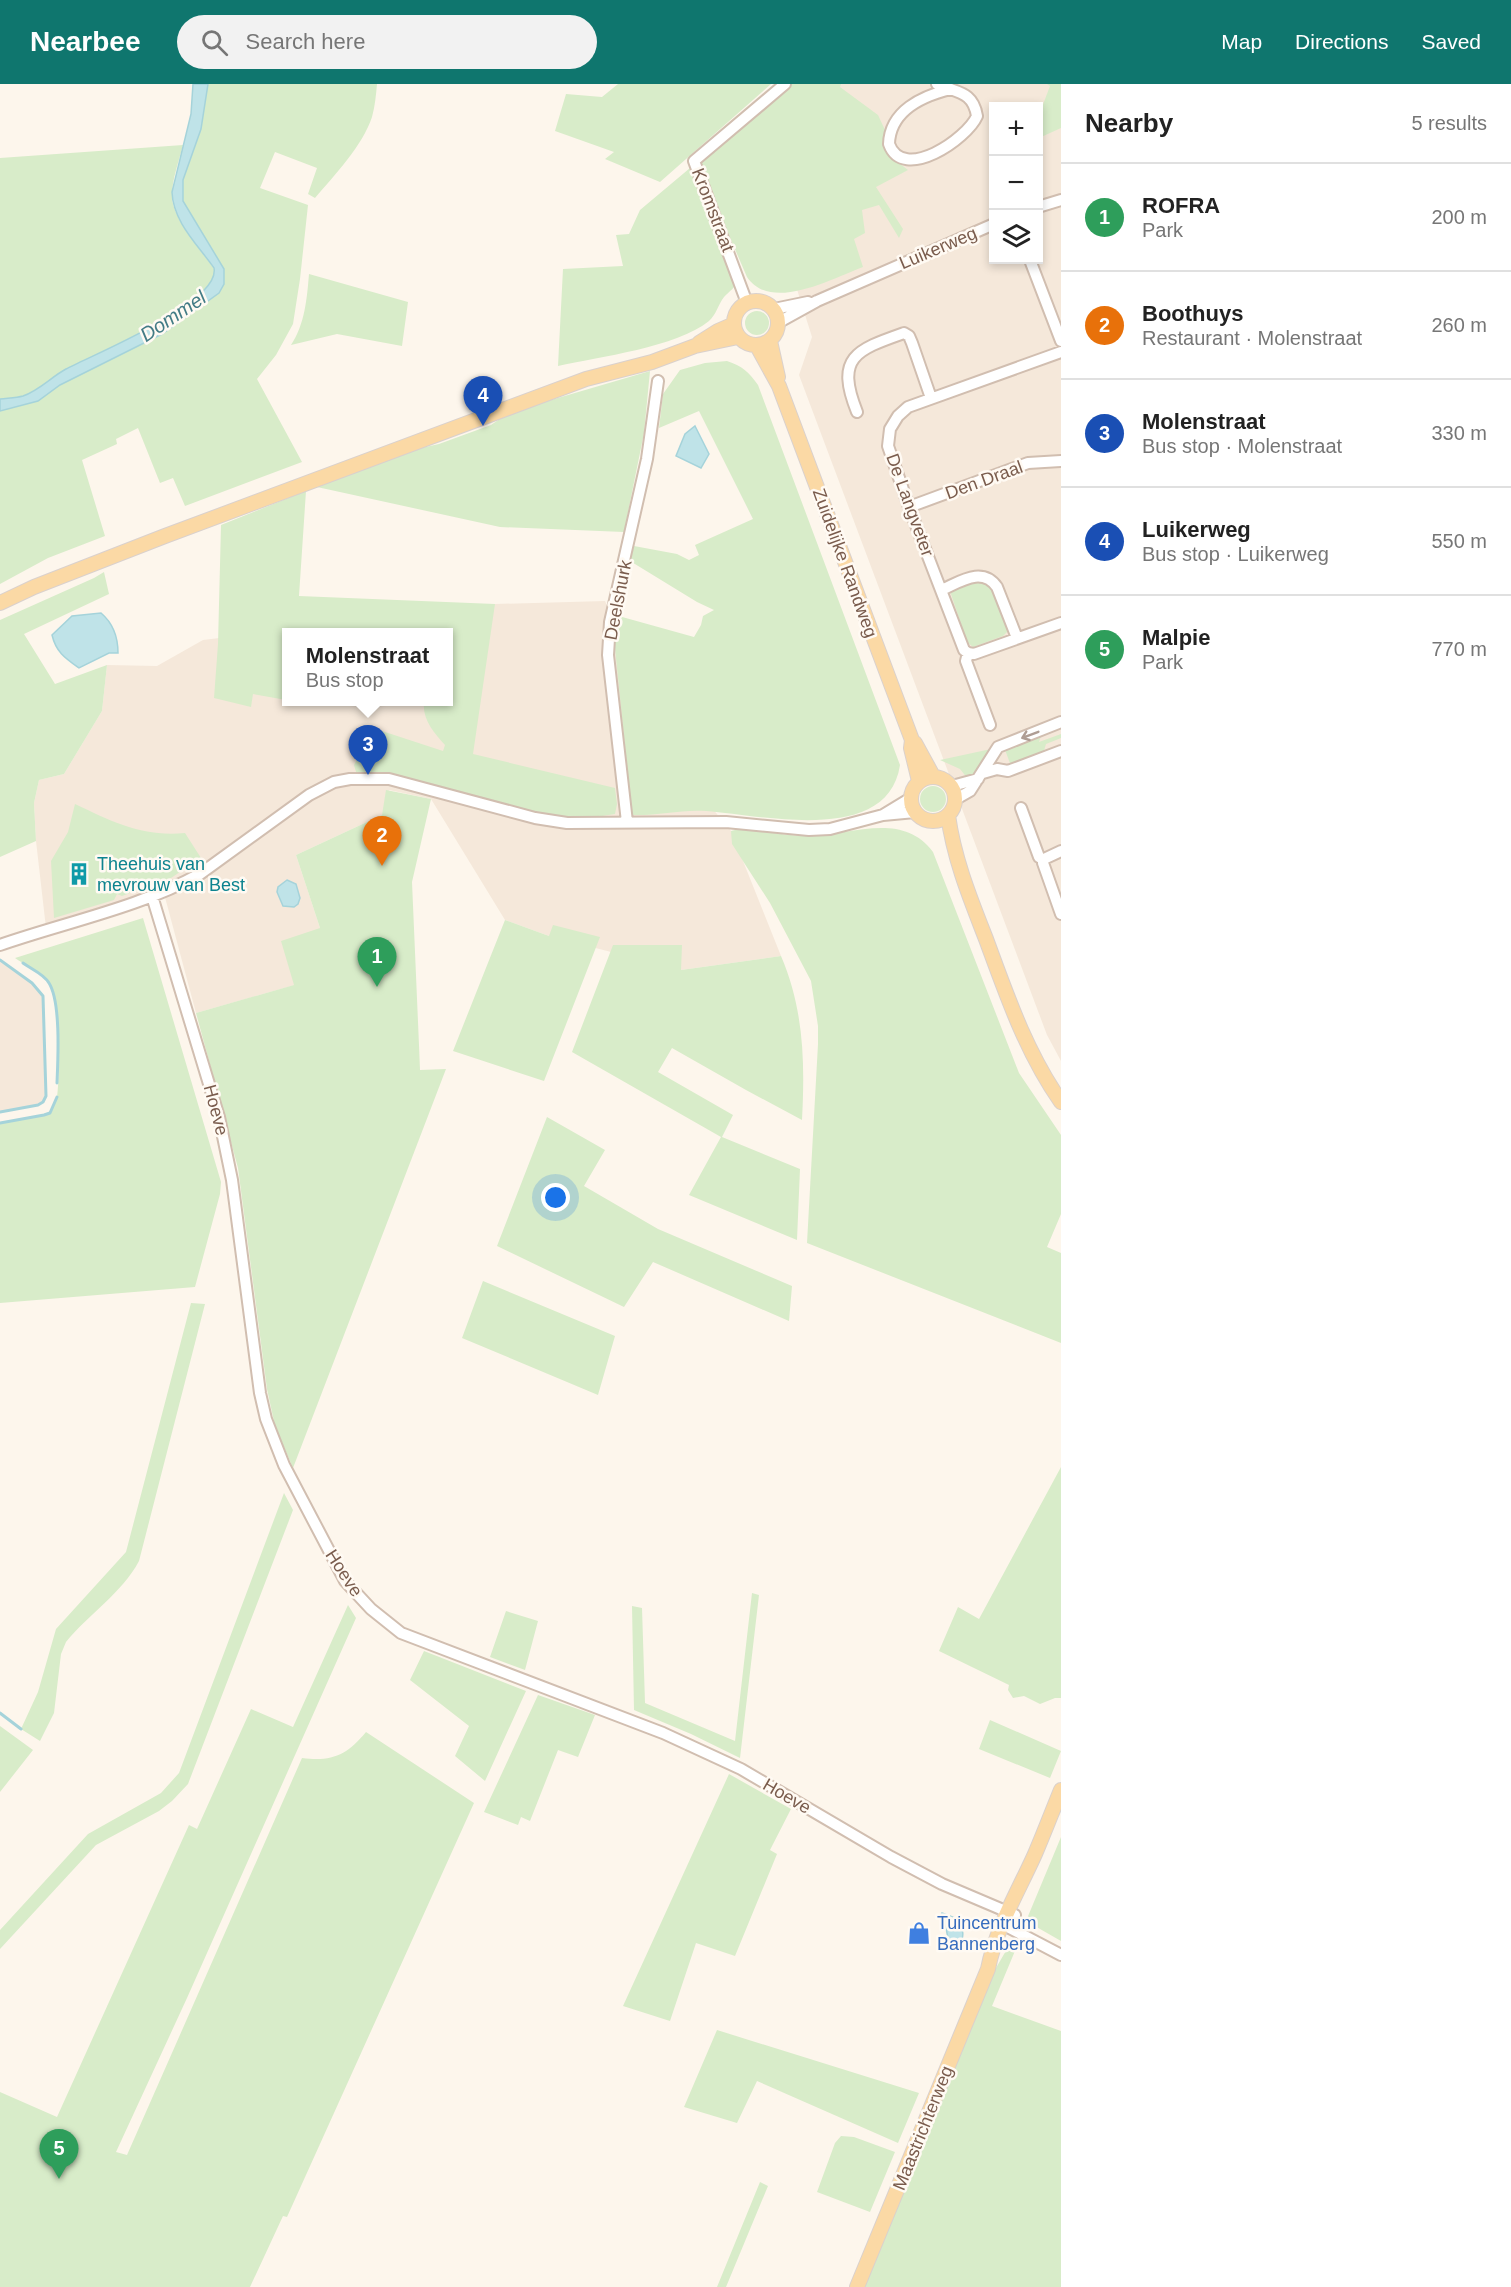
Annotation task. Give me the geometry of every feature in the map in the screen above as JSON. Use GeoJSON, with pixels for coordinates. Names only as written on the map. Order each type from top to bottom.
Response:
{"type":"FeatureCollection","features":[{"type":"Feature","properties":{"kind":"main road"},"geometry":{"type":"LineString","coordinates":[[762,302],[776,316],[778,329],[764,344],[744,342],[736,331],[737,311],[747,303],[762,302]]}},
{"type":"Feature","properties":{"kind":"main road"},"geometry":{"type":"LineString","coordinates":[[0,603],[34,587],[165,536],[575,383],[652,362],[695,346],[718,331],[736,331]]}},
{"type":"Feature","properties":{"kind":"main road","name":"Zuidelijke Randweg"},"geometry":{"type":"LineString","coordinates":[[764,344],[912,740],[933,776]]}},
{"type":"Feature","properties":{"kind":"main road","name":"Zuidelijke Randweg"},"geometry":{"type":"LineString","coordinates":[[912,740],[911,748],[919,781]]}},
{"type":"Feature","properties":{"kind":"main road"},"geometry":{"type":"LineString","coordinates":[[933,776],[947,781],[954,792],[952,811],[934,821],[920,817],[913,805],[912,791],[919,781],[933,776]]}},
{"type":"Feature","properties":{"kind":"main road"},"geometry":{"type":"LineString","coordinates":[[948,815],[957,860],[1027,1047],[1061,1102]]}},
{"type":"Feature","properties":{"kind":"main road"},"geometry":{"type":"LineString","coordinates":[[934,821],[957,860]]}},
{"type":"Feature","properties":{"kind":"main road","name":"Maastrichterweg"},"geometry":{"type":"LineString","coordinates":[[857,2287],[988,1969],[999,1953],[1007,1917],[1061,1790]]}},
{"type":"Feature","properties":{"kind":"street","name":"Kromstraat"},"geometry":{"type":"LineString","coordinates":[[747,303],[694,161],[785,84]]}},
{"type":"Feature","properties":{"kind":"street"},"geometry":{"type":"LineString","coordinates":[[925,98],[927,84]]}},
{"type":"Feature","properties":{"kind":"street"},"geometry":{"type":"LineString","coordinates":[[937,84],[951,89],[963,94],[974,104],[977,116],[974,122],[956,140],[920,159],[906,159],[897,156],[890,148],[891,129],[898,116],[905,109],[925,98],[951,89]]}},
{"type":"Feature","properties":{"kind":"street"},"geometry":{"type":"LineString","coordinates":[[1043,205],[1061,200]]}},
{"type":"Feature","properties":{"kind":"street","name":"Luikerweg"},"geometry":{"type":"LineString","coordinates":[[776,316],[817,301],[989,226]]}},
{"type":"Feature","properties":{"kind":"street"},"geometry":{"type":"LineString","coordinates":[[1032,264],[1061,340]]}},
{"type":"Feature","properties":{"kind":"street"},"geometry":{"type":"LineString","coordinates":[[857,412],[848,371],[854,357],[868,346],[904,333],[909,336],[912,343],[931,398]]}},
{"type":"Feature","properties":{"kind":"street","name":"De Langveter"},"geometry":{"type":"LineString","coordinates":[[990,725],[966,661],[968,653],[964,650],[888,446],[890,429],[898,416],[908,407],[1061,352]]}},
{"type":"Feature","properties":{"kind":"street","name":"Deelshurk"},"geometry":{"type":"LineString","coordinates":[[627,822],[608,655],[610,622],[647,459],[658,381]]}},
{"type":"Feature","properties":{"kind":"street","name":"Den Draal"},"geometry":{"type":"LineString","coordinates":[[909,507],[1028,463],[1061,461]]}},
{"type":"Feature","properties":{"kind":"street"},"geometry":{"type":"LineString","coordinates":[[941,590],[977,576],[986,576],[997,587],[1017,639]]}},
{"type":"Feature","properties":{"kind":"street"},"geometry":{"type":"LineString","coordinates":[[968,653],[974,654],[1061,623]]}},
{"type":"Feature","properties":{"kind":"street"},"geometry":{"type":"LineString","coordinates":[[954,792],[970,791],[998,747],[1061,722]]}},
{"type":"Feature","properties":{"kind":"street"},"geometry":{"type":"LineString","coordinates":[[980,776],[992,770],[1008,771],[1061,751]]}},
{"type":"Feature","properties":{"kind":"street"},"geometry":{"type":"LineString","coordinates":[[994,752],[1002,769]]}},
{"type":"Feature","properties":{"kind":"street"},"geometry":{"type":"LineString","coordinates":[[0,945],[152,896],[200,874],[309,795],[334,782],[350,779],[389,779],[535,818],[567,823],[726,822],[809,830],[830,829],[913,805]]}},
{"type":"Feature","properties":{"kind":"street"},"geometry":{"type":"LineString","coordinates":[[1021,808],[1039,857],[1044,859]]}},
{"type":"Feature","properties":{"kind":"street"},"geometry":{"type":"LineString","coordinates":[[1061,851],[1044,859],[1042,863],[1061,914]]}},
{"type":"Feature","properties":{"kind":"street","name":"Hoeve"},"geometry":{"type":"LineString","coordinates":[[152,896],[219,1117],[232,1180],[260,1393],[266,1419],[284,1465],[345,1581],[351,1588],[371,1609],[401,1633],[663,1733],[741,1769],[902,1863],[1007,1917],[1061,1955]]}},
{"type":"Feature","properties":{"kind":"shaded area"},"geometry":{"type":"Polygon","coordinates":[[[837,84],[1061,84],[1061,1061],[1047,1035],[799,375],[812,337],[795,283],[837,84]]]}},
{"type":"Feature","properties":{"kind":"shaded area"},"geometry":{"type":"Polygon","coordinates":[[[605,601],[674,762],[731,831],[781,956],[681,970],[549,936],[505,920],[431,799],[389,790],[382,815],[296,855],[320,928],[295,985],[196,1013],[162,886],[46,928],[34,803],[39,780],[64,774],[102,711],[107,665],[157,666],[203,640],[282,630],[282,706],[453,706],[453,628],[300,628],[495,604],[605,601]]]}},
{"type":"Feature","properties":{"kind":"shaded area"},"geometry":{"type":"Polygon","coordinates":[[[0,960],[32,983],[43,996],[46,1096],[43,1102],[38,1104],[0,1112],[0,960]]]}},
{"type":"Feature","properties":{"kind":"green space"},"geometry":{"type":"Polygon","coordinates":[[[208,84],[377,84],[375,105],[368,128],[347,160],[315,198],[308,194],[317,168],[275,152],[260,188],[308,205],[293,324],[276,355],[257,379],[302,462],[185,506],[173,478],[160,483],[138,428],[116,439],[117,444],[82,460],[105,536],[48,558],[0,584],[0,411],[38,401],[59,385],[162,334],[219,293],[224,284],[224,269],[183,201],[183,180],[201,129],[208,84]]]}},
{"type":"Feature","properties":{"kind":"green space"},"geometry":{"type":"Polygon","coordinates":[[[618,84],[771,84],[660,182],[605,159],[614,152],[555,131],[566,94],[602,97],[618,84]]]}},
{"type":"Feature","properties":{"kind":"green space"},"geometry":{"type":"Polygon","coordinates":[[[792,84],[841,84],[840,87],[878,115],[885,130],[886,153],[908,170],[876,187],[903,229],[899,238],[879,205],[862,210],[865,233],[854,239],[863,267],[803,290],[786,293],[771,292],[758,287],[747,277],[715,203],[701,162],[792,84]]]}},
{"type":"Feature","properties":{"kind":"green space"},"geometry":{"type":"Polygon","coordinates":[[[1047,84],[1061,84],[1061,128],[1043,136],[1043,104],[1050,86],[1047,84]]]}},
{"type":"Feature","properties":{"kind":"green space"},"geometry":{"type":"Polygon","coordinates":[[[183,145],[173,183],[173,205],[188,234],[214,269],[210,282],[197,297],[152,327],[66,369],[29,393],[20,397],[0,399],[0,158],[183,145]]]}},
{"type":"Feature","properties":{"kind":"green space"},"geometry":{"type":"Polygon","coordinates":[[[690,168],[736,279],[734,287],[724,297],[709,321],[678,338],[637,350],[558,366],[563,269],[623,266],[616,235],[629,234],[640,210],[690,168]]]}},
{"type":"Feature","properties":{"kind":"green space"},"geometry":{"type":"Polygon","coordinates":[[[309,274],[408,302],[402,346],[337,334],[291,345],[302,320],[309,274]]]}},
{"type":"Feature","properties":{"kind":"green space"},"geometry":{"type":"Polygon","coordinates":[[[757,311],[766,314],[769,323],[766,332],[757,335],[748,332],[745,323],[748,314],[757,311]]]}},
{"type":"Feature","properties":{"kind":"green space"},"geometry":{"type":"Polygon","coordinates":[[[727,361],[745,370],[758,385],[900,765],[890,790],[872,807],[848,816],[819,820],[788,820],[706,811],[632,815],[613,629],[615,615],[694,637],[703,616],[714,610],[630,561],[634,546],[677,554],[689,560],[699,555],[695,545],[753,519],[699,411],[659,428],[663,394],[680,370],[705,363],[727,361]]]}},
{"type":"Feature","properties":{"kind":"green space"},"geometry":{"type":"Polygon","coordinates":[[[650,371],[644,433],[624,532],[500,527],[317,487],[412,450],[439,444],[491,425],[510,412],[650,371]]]}},
{"type":"Feature","properties":{"kind":"green space"},"geometry":{"type":"Polygon","coordinates":[[[306,491],[299,596],[495,604],[473,754],[615,788],[617,804],[615,814],[596,817],[544,816],[357,775],[354,765],[371,734],[382,731],[443,751],[445,745],[427,720],[424,706],[453,706],[453,628],[282,628],[282,699],[253,694],[251,707],[214,698],[218,644],[221,525],[306,491]]]}},
{"type":"Feature","properties":{"kind":"green space"},"geometry":{"type":"Polygon","coordinates":[[[104,572],[109,594],[24,634],[55,684],[107,665],[102,711],[64,774],[39,780],[34,803],[36,841],[0,857],[0,620],[104,572]]]}},
{"type":"Feature","properties":{"kind":"green space"},"geometry":{"type":"Polygon","coordinates":[[[977,579],[991,586],[1008,631],[1003,636],[973,647],[967,642],[950,591],[977,579]]]}},
{"type":"Feature","properties":{"kind":"green space"},"geometry":{"type":"Polygon","coordinates":[[[1042,733],[1039,742],[1061,734],[1061,738],[1046,744],[1043,754],[1011,766],[1004,747],[1042,733]]]}},
{"type":"Feature","properties":{"kind":"green space"},"geometry":{"type":"Polygon","coordinates":[[[991,749],[981,768],[968,779],[960,769],[940,760],[991,749]]]}},
{"type":"Feature","properties":{"kind":"green space"},"geometry":{"type":"Polygon","coordinates":[[[933,786],[942,790],[946,799],[942,808],[933,812],[924,808],[920,799],[924,790],[933,786]]]}},
{"type":"Feature","properties":{"kind":"green space"},"geometry":{"type":"Polygon","coordinates":[[[386,790],[431,799],[412,882],[420,1070],[446,1069],[293,1468],[275,1426],[267,1389],[238,1168],[196,1013],[294,985],[281,941],[320,928],[296,855],[382,815],[386,790]]]}},
{"type":"Feature","properties":{"kind":"green space"},"geometry":{"type":"Polygon","coordinates":[[[75,804],[128,827],[155,833],[185,833],[201,858],[171,878],[122,896],[117,894],[114,900],[54,918],[51,861],[68,832],[75,804]]]}},
{"type":"Feature","properties":{"kind":"green space"},"geometry":{"type":"Polygon","coordinates":[[[743,828],[807,836],[891,828],[920,839],[933,852],[1019,1073],[1061,1135],[1061,1214],[1047,1247],[1061,1253],[1061,1343],[807,1243],[818,1026],[811,981],[770,903],[732,844],[731,831],[743,828]]]}},
{"type":"Feature","properties":{"kind":"green space"},"geometry":{"type":"Polygon","coordinates":[[[143,918],[221,1182],[220,1194],[195,1287],[0,1303],[0,1123],[46,1114],[55,1103],[58,1087],[59,1056],[53,991],[49,982],[42,975],[15,958],[143,918]]]}},
{"type":"Feature","properties":{"kind":"green space"},"geometry":{"type":"Polygon","coordinates":[[[505,920],[549,936],[553,925],[600,937],[544,1081],[453,1051],[505,920]]]}},
{"type":"Feature","properties":{"kind":"green space"},"geometry":{"type":"Polygon","coordinates":[[[613,945],[682,945],[681,970],[781,956],[789,976],[799,1016],[803,1057],[802,1120],[672,1048],[658,1072],[733,1115],[722,1137],[800,1169],[797,1240],[689,1195],[721,1137],[572,1052],[613,945]]]}},
{"type":"Feature","properties":{"kind":"green space"},"geometry":{"type":"Polygon","coordinates":[[[547,1117],[605,1150],[584,1186],[658,1229],[792,1286],[789,1321],[653,1262],[624,1307],[497,1246],[547,1117]]]}},
{"type":"Feature","properties":{"kind":"green space"},"geometry":{"type":"Polygon","coordinates":[[[483,1281],[615,1336],[598,1395],[462,1338],[483,1281]]]}},
{"type":"Feature","properties":{"kind":"green space"},"geometry":{"type":"Polygon","coordinates":[[[191,1303],[205,1304],[139,1561],[124,1583],[66,1642],[61,1654],[54,1713],[40,1741],[21,1729],[38,1692],[56,1629],[126,1552],[191,1303]]]}},
{"type":"Feature","properties":{"kind":"green space"},"geometry":{"type":"Polygon","coordinates":[[[1061,1467],[1061,1698],[1040,1704],[1024,1696],[1013,1698],[1008,1690],[1009,1685],[939,1651],[958,1607],[979,1619],[1061,1467]]]}},
{"type":"Feature","properties":{"kind":"green space"},"geometry":{"type":"Polygon","coordinates":[[[284,1493],[293,1510],[188,1784],[159,1811],[96,1845],[0,1949],[0,1930],[88,1834],[161,1793],[179,1773],[284,1493]]]}},
{"type":"Feature","properties":{"kind":"green space"},"geometry":{"type":"Polygon","coordinates":[[[752,1593],[759,1595],[740,1758],[634,1710],[632,1606],[642,1608],[645,1703],[735,1741],[752,1593]]]}},
{"type":"Feature","properties":{"kind":"green space"},"geometry":{"type":"Polygon","coordinates":[[[348,1605],[356,1618],[116,2152],[127,2155],[302,1758],[322,1759],[338,1755],[352,1746],[366,1732],[474,1803],[287,2217],[283,2216],[250,2287],[0,2287],[0,2092],[57,2117],[189,1825],[197,1829],[251,1709],[293,1727],[348,1605]]]}},
{"type":"Feature","properties":{"kind":"green space"},"geometry":{"type":"Polygon","coordinates":[[[506,1611],[538,1621],[525,1670],[490,1657],[506,1611]]]}},
{"type":"Feature","properties":{"kind":"green space"},"geometry":{"type":"Polygon","coordinates":[[[424,1651],[526,1691],[485,1781],[455,1756],[469,1726],[410,1680],[424,1651]]]}},
{"type":"Feature","properties":{"kind":"green space"},"geometry":{"type":"Polygon","coordinates":[[[538,1695],[595,1715],[578,1757],[558,1750],[530,1821],[521,1817],[518,1825],[484,1812],[538,1695]]]}},
{"type":"Feature","properties":{"kind":"green space"},"geometry":{"type":"Polygon","coordinates":[[[990,1720],[1061,1751],[1050,1778],[979,1749],[990,1720]]]}},
{"type":"Feature","properties":{"kind":"green space"},"geometry":{"type":"Polygon","coordinates":[[[0,1726],[33,1750],[0,1792],[0,1726]]]}},
{"type":"Feature","properties":{"kind":"green space"},"geometry":{"type":"Polygon","coordinates":[[[729,1774],[791,1809],[770,1850],[777,1854],[735,1956],[696,1943],[670,2021],[623,2006],[729,1774]]]}},
{"type":"Feature","properties":{"kind":"green space"},"geometry":{"type":"Polygon","coordinates":[[[1061,1837],[1061,1941],[1026,1921],[1061,1837]]]}},
{"type":"Feature","properties":{"kind":"green space"},"geometry":{"type":"Polygon","coordinates":[[[1020,1939],[992,2006],[1061,2031],[1061,2287],[863,2287],[990,1978],[1010,1944],[1020,1939]]]}},
{"type":"Feature","properties":{"kind":"green space"},"geometry":{"type":"Polygon","coordinates":[[[717,2030],[919,2093],[898,2143],[757,2081],[737,2123],[684,2107],[717,2030]]]}},
{"type":"Feature","properties":{"kind":"green space"},"geometry":{"type":"Polygon","coordinates":[[[841,2136],[854,2137],[895,2152],[870,2212],[817,2192],[835,2143],[841,2136]]]}},
{"type":"Feature","properties":{"kind":"green space"},"geometry":{"type":"Polygon","coordinates":[[[760,2182],[768,2186],[726,2287],[717,2287],[760,2182]]]}},
{"type":"Feature","properties":{"kind":"water","name":"Dommel"},"geometry":{"type":"Polygon","coordinates":[[[193,84],[208,84],[201,129],[183,180],[183,201],[224,269],[224,284],[219,293],[162,334],[60,385],[38,401],[0,411],[0,399],[20,397],[29,393],[66,369],[152,326],[177,312],[197,297],[211,282],[214,268],[182,223],[173,203],[172,192],[191,114],[193,84]]]}},
{"type":"Feature","properties":{"kind":"water"},"geometry":{"type":"Polygon","coordinates":[[[695,426],[709,454],[701,468],[676,456],[685,434],[695,426]]]}},
{"type":"Feature","properties":{"kind":"water"},"geometry":{"type":"Polygon","coordinates":[[[101,613],[114,631],[118,653],[109,653],[79,668],[62,654],[52,635],[72,616],[101,613]]]}},
{"type":"Feature","properties":{"kind":"water"},"geometry":{"type":"Polygon","coordinates":[[[287,880],[296,884],[300,898],[294,907],[283,906],[277,892],[278,887],[287,880]]]}},
{"type":"Feature","properties":{"kind":"water"},"geometry":{"type":"Polygon","coordinates":[[[942,1913],[958,1919],[963,1935],[959,1944],[949,1943],[946,1928],[940,1918],[942,1913]]]}},
{"type":"Feature","properties":{"kind":"waterway"},"geometry":{"type":"LineString","coordinates":[[0,960],[32,983],[43,996],[46,1096],[38,1105],[0,1112]]}},
{"type":"Feature","properties":{"kind":"waterway"},"geometry":{"type":"LineString","coordinates":[[23,963],[44,977],[53,992],[58,1031],[57,1083]]}},
{"type":"Feature","properties":{"kind":"waterway"},"geometry":{"type":"LineString","coordinates":[[0,1123],[50,1113],[57,1097]]}},
{"type":"Feature","properties":{"kind":"waterway"},"geometry":{"type":"LineString","coordinates":[[0,1713],[21,1729]]}},
{"type":"Feature","properties":{"kind":"place","name":"Luikerweg"},"geometry":{"type":"Point","coordinates":[483,426]}},
{"type":"Feature","properties":{"kind":"place","name":"Molenstraat"},"geometry":{"type":"Point","coordinates":[368,775]}},
{"type":"Feature","properties":{"kind":"place","name":"Boothuys"},"geometry":{"type":"Point","coordinates":[382,866]}},
{"type":"Feature","properties":{"kind":"place","name":"Theehuis van mevrouw van Best"},"geometry":{"type":"Point","coordinates":[79,874]}},
{"type":"Feature","properties":{"kind":"place","name":"ROFRA"},"geometry":{"type":"Point","coordinates":[377,987]}},
{"type":"Feature","properties":{"kind":"place","name":"Tuincentrum Bannenberg"},"geometry":{"type":"Point","coordinates":[919,1933]}},
{"type":"Feature","properties":{"kind":"place","name":"Malpie"},"geometry":{"type":"Point","coordinates":[59,2179]}}]}
